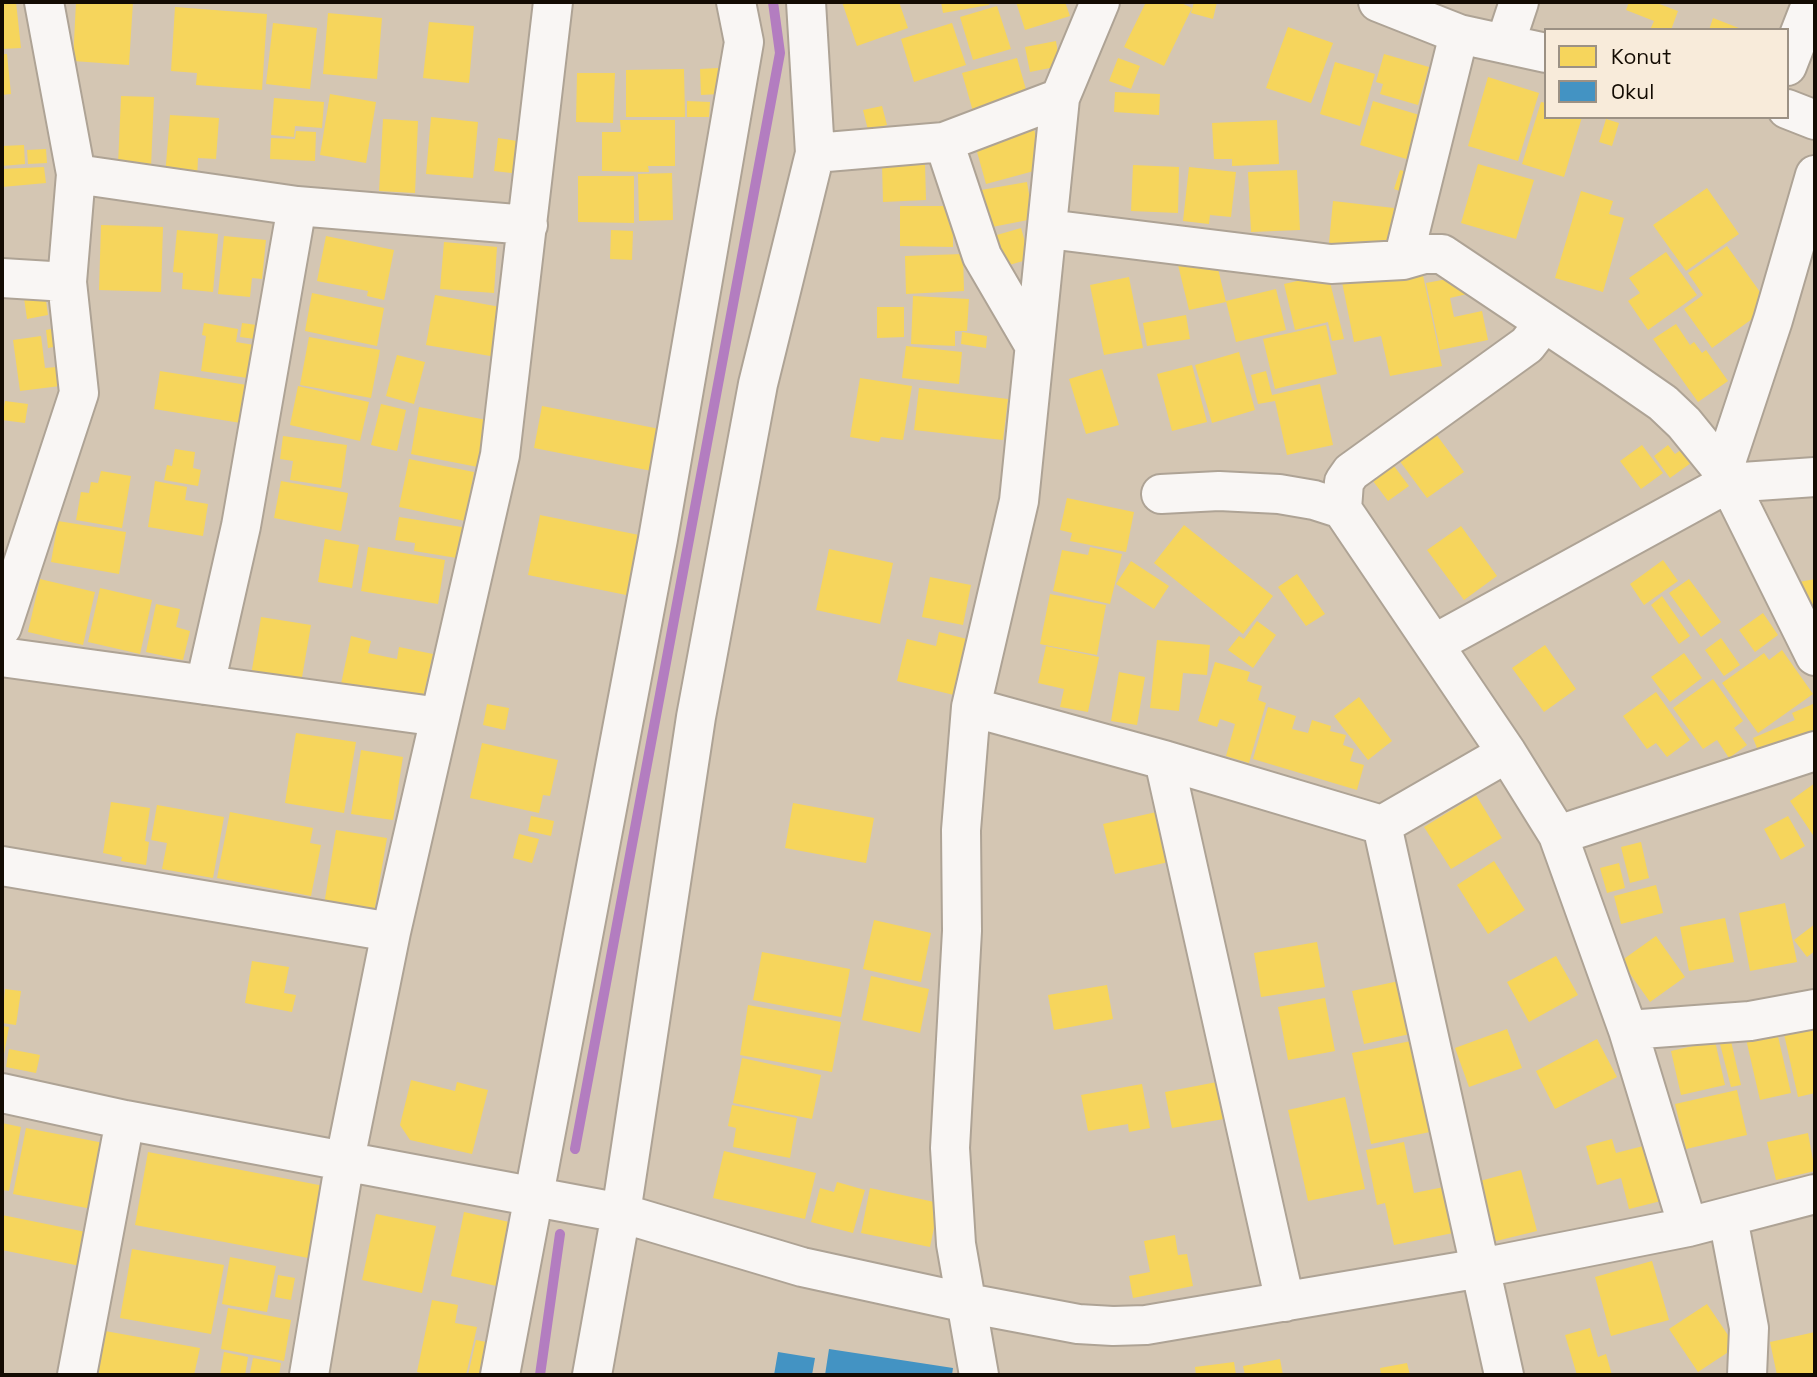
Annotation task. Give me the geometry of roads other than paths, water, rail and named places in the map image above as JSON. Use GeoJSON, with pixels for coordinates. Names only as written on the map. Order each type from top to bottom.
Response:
{"type":"FeatureCollection","features":[{"type":"Feature","properties":{"kind":"street"},"geometry":{"type":"LineString","coordinates":[[2,627],[79,393],[67,282],[76,174],[44,2]]}},
{"type":"Feature","properties":{"kind":"street"},"geometry":{"type":"LineString","coordinates":[[309,1375],[345,1160],[391,932],[500,455],[553,2]]}},
{"type":"Feature","properties":{"kind":"street"},"geometry":{"type":"LineString","coordinates":[[500,1375],[658,539],[744,42],[736,2]]}},
{"type":"Feature","properties":{"kind":"street"},"geometry":{"type":"LineString","coordinates":[[592,1375],[621,1213],[696,717],[758,384],[816,153],[806,2]]}},
{"type":"Feature","properties":{"kind":"street"},"geometry":{"type":"LineString","coordinates":[[979,1375],[956,1244],[950,1148],[962,931],[961,830],[971,707],[1019,501],[1060,98],[1100,2]]}},
{"type":"Feature","properties":{"kind":"street"},"geometry":{"type":"LineString","coordinates":[[1378,2],[1459,34],[1544,53]]}},
{"type":"Feature","properties":{"kind":"street"},"geometry":{"type":"LineString","coordinates":[[1505,44],[1519,2]]}},
{"type":"Feature","properties":{"kind":"street"},"geometry":{"type":"LineString","coordinates":[[1789,57],[1801,5]]}},
{"type":"Feature","properties":{"kind":"street"},"geometry":{"type":"LineString","coordinates":[[1403,260],[1459,34]]}},
{"type":"Feature","properties":{"kind":"street"},"geometry":{"type":"LineString","coordinates":[[816,153],[944,142],[1060,98]]}},
{"type":"Feature","properties":{"kind":"street"},"geometry":{"type":"LineString","coordinates":[[1789,110],[1815,120]]}},
{"type":"Feature","properties":{"kind":"street"},"geometry":{"type":"LineString","coordinates":[[944,142],[982,257],[1034,345]]}},
{"type":"Feature","properties":{"kind":"street"},"geometry":{"type":"LineString","coordinates":[[76,174],[297,206],[528,225]]}},
{"type":"Feature","properties":{"kind":"street"},"geometry":{"type":"LineString","coordinates":[[1726,477],[1815,175]]}},
{"type":"Feature","properties":{"kind":"street"},"geometry":{"type":"LineString","coordinates":[[205,685],[241,526],[297,206]]}},
{"type":"Feature","properties":{"kind":"street"},"geometry":{"type":"LineString","coordinates":[[1048,229],[1331,264],[1403,260],[1424,254],[1442,254],[1663,403],[1684,423],[1726,477],[1815,656]]}},
{"type":"Feature","properties":{"kind":"street"},"geometry":{"type":"LineString","coordinates":[[2,278],[67,282]]}},
{"type":"Feature","properties":{"kind":"street"},"geometry":{"type":"LineString","coordinates":[[1342,509],[1344,482],[1351,472],[1527,345],[1544,323]]}},
{"type":"Feature","properties":{"kind":"street"},"geometry":{"type":"LineString","coordinates":[[1434,643],[1726,477],[1815,477]]}},
{"type":"Feature","properties":{"kind":"street"},"geometry":{"type":"LineString","coordinates":[[1161,494],[1219,491],[1269,494],[1314,500],[1342,509],[1507,753],[1558,835],[1628,1030],[1688,1227]]}},
{"type":"Feature","properties":{"kind":"street"},"geometry":{"type":"LineString","coordinates":[[2,657],[440,717]]}},
{"type":"Feature","properties":{"kind":"street"},"geometry":{"type":"LineString","coordinates":[[971,707],[1164,760],[1382,825],[1507,753]]}},
{"type":"Feature","properties":{"kind":"street"},"geometry":{"type":"LineString","coordinates":[[1558,835],[1815,751]]}},
{"type":"Feature","properties":{"kind":"street"},"geometry":{"type":"LineString","coordinates":[[1164,760],[1285,1302]]}},
{"type":"Feature","properties":{"kind":"street"},"geometry":{"type":"LineString","coordinates":[[1382,825],[1504,1375]]}},
{"type":"Feature","properties":{"kind":"street"},"geometry":{"type":"LineString","coordinates":[[2,866],[391,932]]}},
{"type":"Feature","properties":{"kind":"street"},"geometry":{"type":"LineString","coordinates":[[1628,1030],[1750,1021],[1815,1009]]}},
{"type":"Feature","properties":{"kind":"street"},"geometry":{"type":"LineString","coordinates":[[2,1093],[125,1120],[621,1213],[802,1267],[967,1303],[1078,1324],[1113,1326],[1146,1325],[1481,1268],[1688,1227],[1815,1194]]}},
{"type":"Feature","properties":{"kind":"street"},"geometry":{"type":"LineString","coordinates":[[77,1375],[125,1120]]}},
{"type":"Feature","properties":{"kind":"street"},"geometry":{"type":"LineString","coordinates":[[1728,1218],[1749,1328],[1746,1375]]}},
{"type":"Feature","properties":{"kind":"waterway"},"geometry":{"type":"LineString","coordinates":[[575,1149],[780,53],[773,2]]}},
{"type":"Feature","properties":{"kind":"waterway"},"geometry":{"type":"LineString","coordinates":[[540,1375],[560,1234]]}}]}
